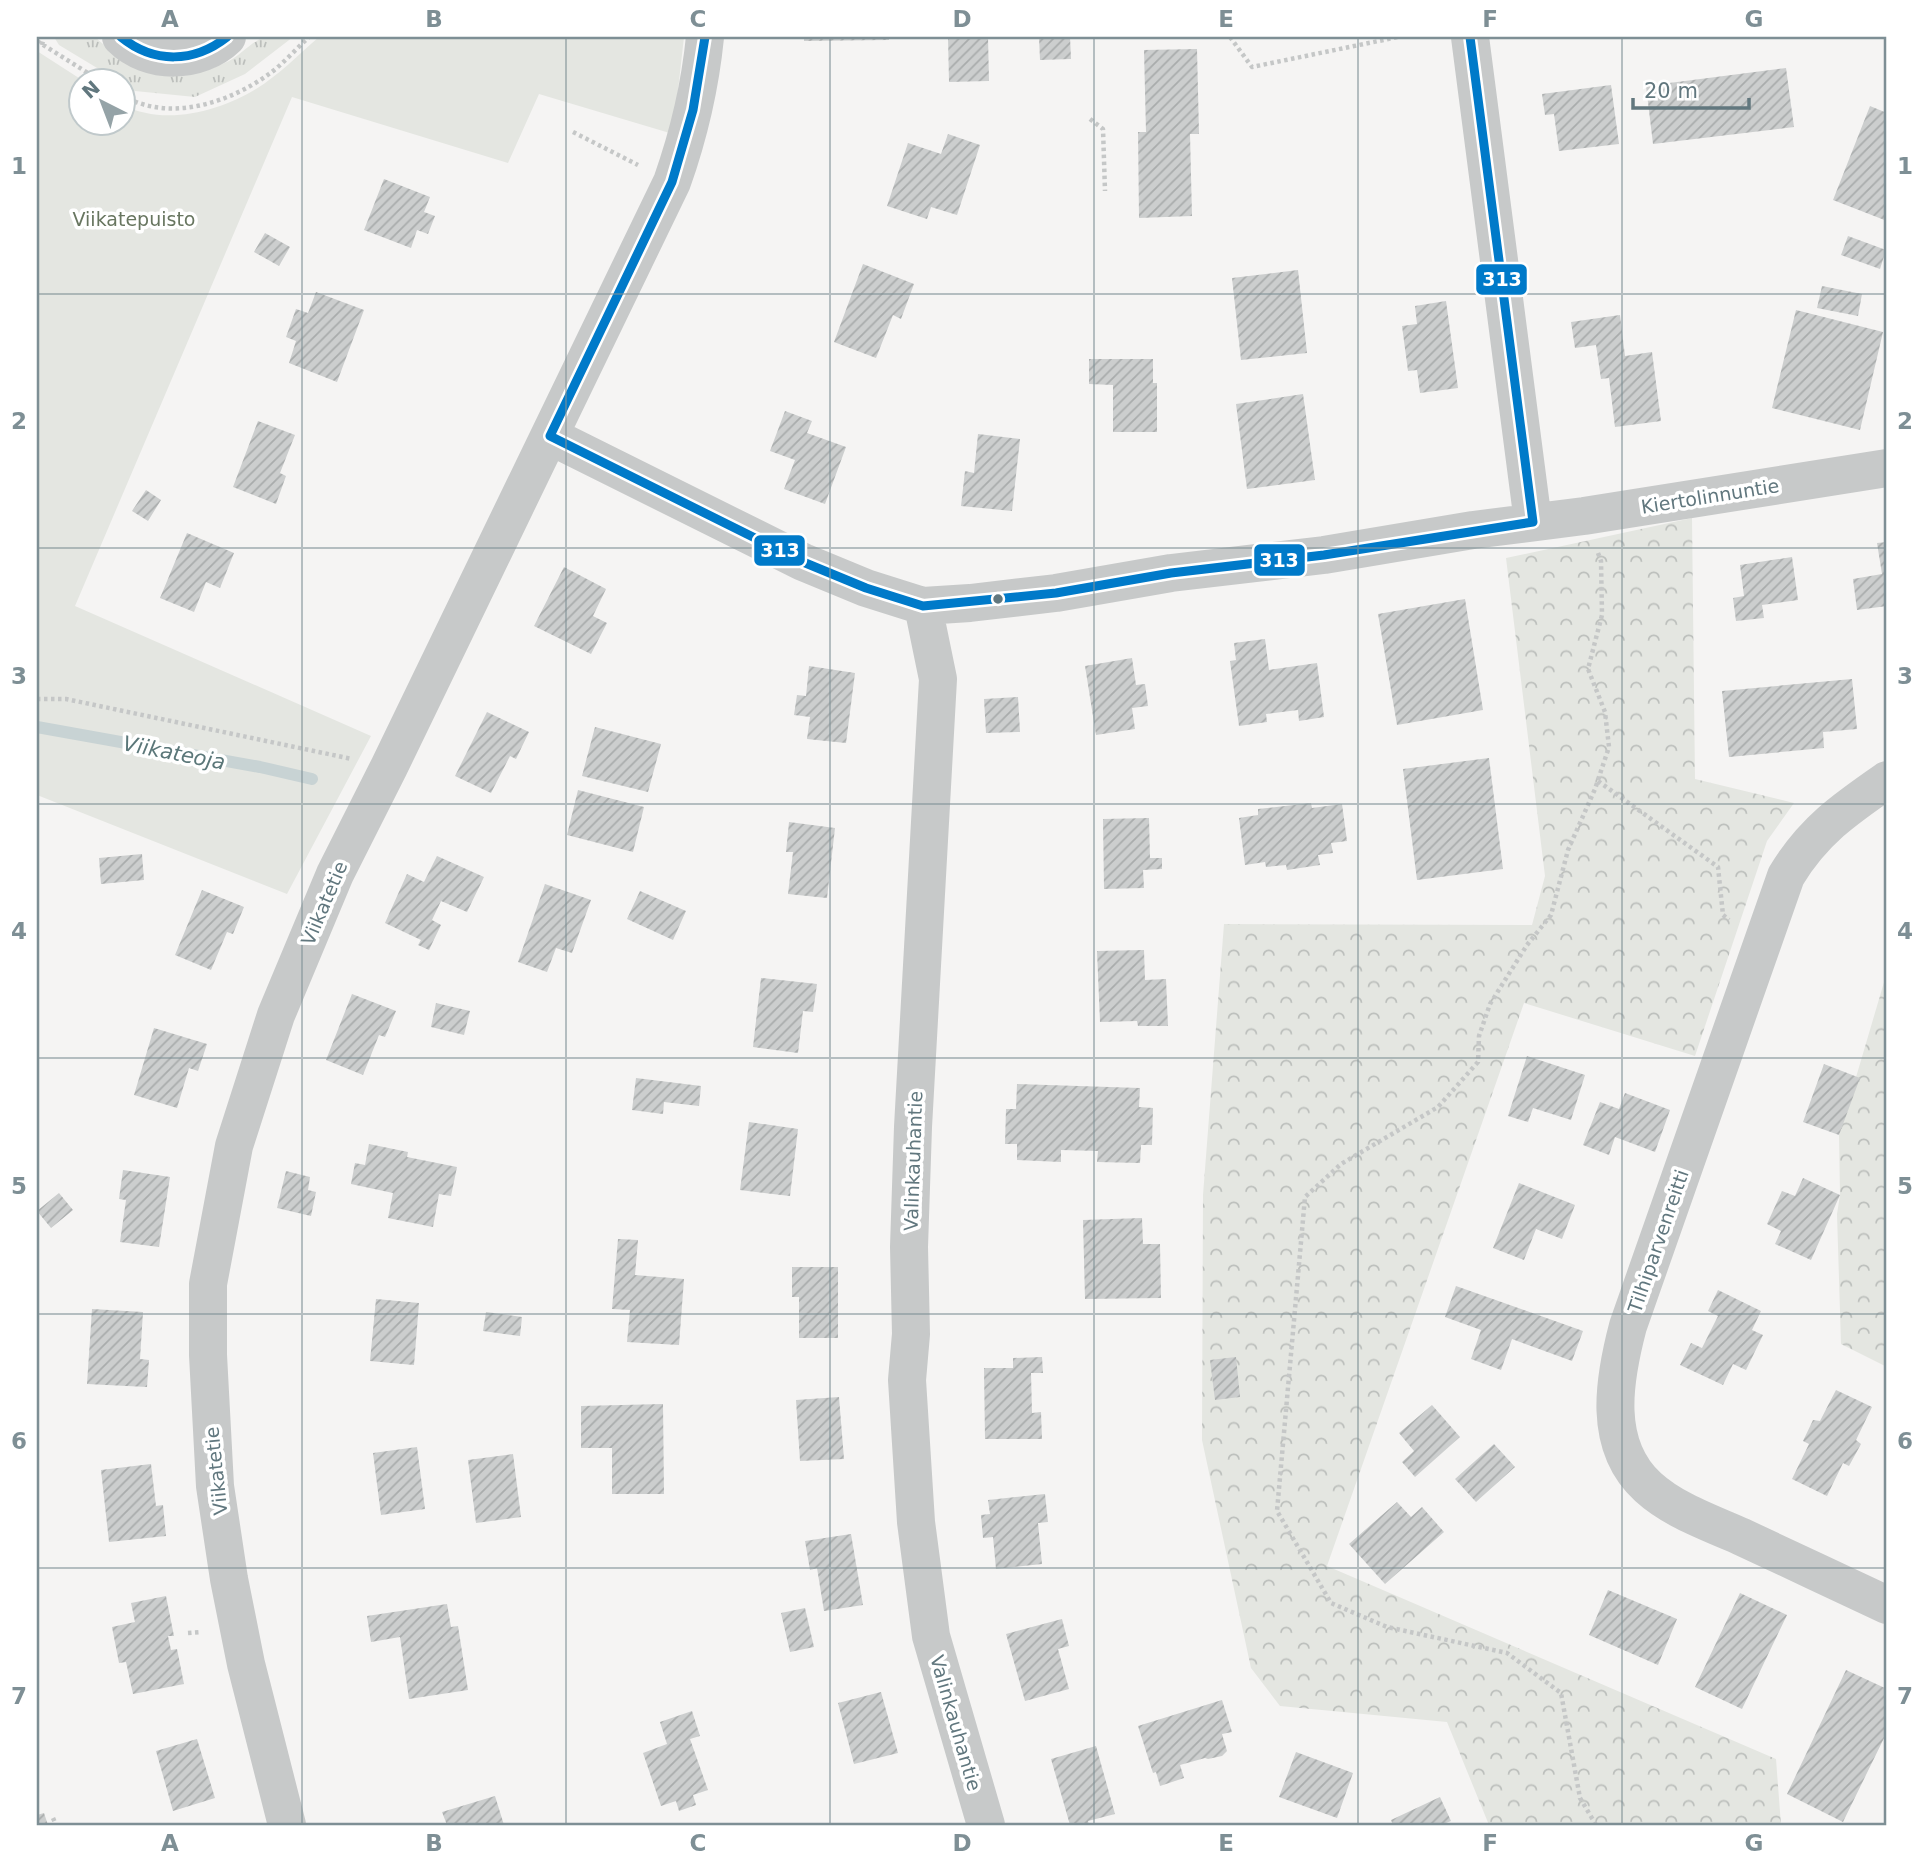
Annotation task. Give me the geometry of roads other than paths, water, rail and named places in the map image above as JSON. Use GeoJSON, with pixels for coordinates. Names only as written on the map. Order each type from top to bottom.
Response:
{"type":"FeatureCollection","features":[{"type":"Feature","properties":{"kind":"street"},"geometry":{"type":"LineString","coordinates":[[121,37],[128,44],[157,57],[188,57],[217,47],[227,37]]}},
{"type":"Feature","properties":{"kind":"street","name":"Viikatetie"},"geometry":{"type":"LineString","coordinates":[[287,1825],[246,1664],[229,1579],[215,1486],[208,1367],[208,1284],[234,1146],[276,1015],[335,874],[672,182],[686,141],[701,77],[705,37]]}},
{"type":"Feature","properties":{"kind":"street"},"geometry":{"type":"LineString","coordinates":[[1470,37],[1533,522]]}},
{"type":"Feature","properties":{"kind":"street"},"geometry":{"type":"LineString","coordinates":[[550,436],[803,562],[866,588],[923,606]]}},
{"type":"Feature","properties":{"kind":"street","name":"Kiertolinnuntie"},"geometry":{"type":"LineString","coordinates":[[923,606],[1056,593],[1171,573],[1324,555],[1887,468]]}},
{"type":"Feature","properties":{"kind":"street","name":"Valinkauhantie"},"geometry":{"type":"LineString","coordinates":[[923,606],[938,679],[913,1127],[909,1247],[911,1335],[907,1380],[916,1522],[932,1636],[986,1825]]}},
{"type":"Feature","properties":{"kind":"street","name":"Tilhiparvenreitti"},"geometry":{"type":"LineString","coordinates":[[1887,780],[1825,825],[1801,852],[1786,876],[1628,1326],[1615,1389],[1617,1431],[1623,1451],[1632,1468],[1647,1486],[1666,1500],[1887,1605]]}},
{"type":"Feature","properties":{"kind":"waterway","name":"Viikateoja"},"geometry":{"type":"LineString","coordinates":[[37,727],[260,767],[312,779]]}},
{"type":"Feature","properties":{"kind":"park label","name":"Viikatepuisto"},"geometry":{"type":"Point","coordinates":[134,219]}}]}
